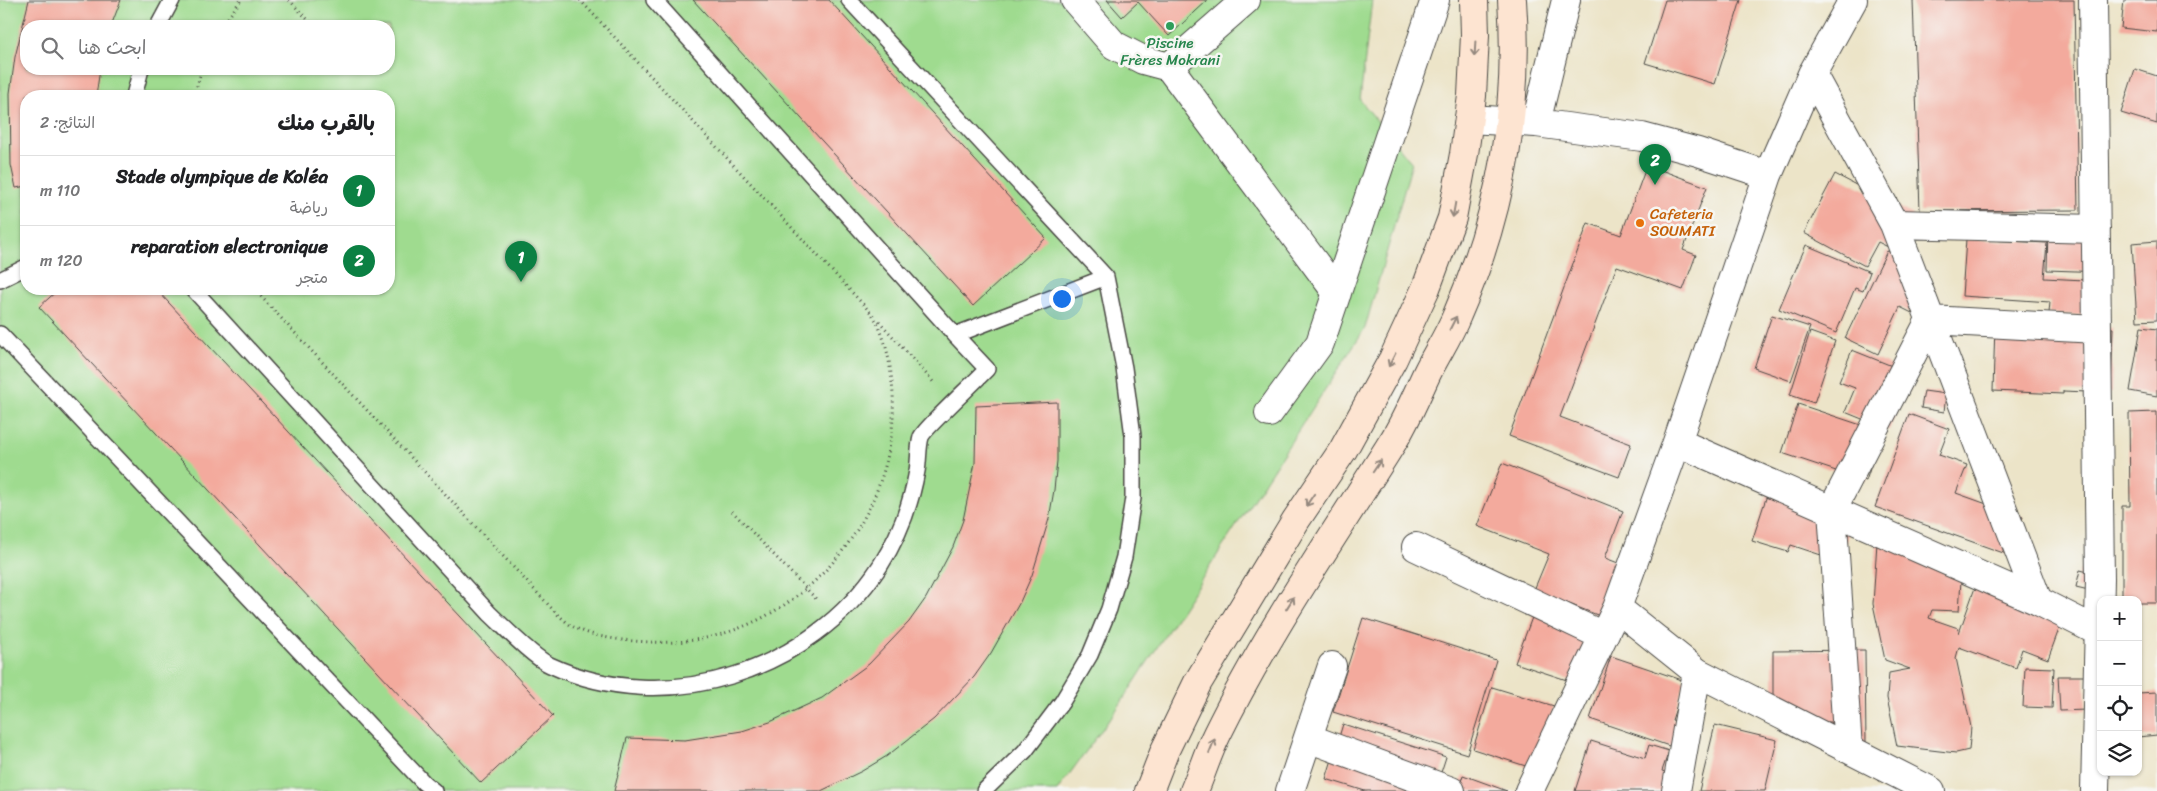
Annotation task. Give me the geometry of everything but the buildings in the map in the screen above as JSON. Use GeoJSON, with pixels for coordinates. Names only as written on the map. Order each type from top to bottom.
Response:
{"type":"FeatureCollection","features":[{"type":"Feature","properties":{"kind":"main road"},"geometry":{"type":"LineString","coordinates":[[1149,791],[1165,750],[1198,682],[1296,520],[1343,450],[1393,359],[1426,288],[1452,218],[1469,119],[1475,35],[1474,0]]}},
{"type":"Feature","properties":{"kind":"main road"},"geometry":{"type":"LineString","coordinates":[[1194,791],[1216,736],[1259,654],[1353,502],[1394,441],[1457,315],[1490,229],[1523,122],[1512,0]]}},
{"type":"Feature","properties":{"kind":"street"},"geometry":{"type":"LineString","coordinates":[[1075,0],[1114,45],[1136,57],[1169,67],[1337,292]]}},
{"type":"Feature","properties":{"kind":"street"},"geometry":{"type":"LineString","coordinates":[[1169,67],[1246,0]]}},
{"type":"Feature","properties":{"kind":"street"},"geometry":{"type":"LineString","coordinates":[[1269,413],[1320,342],[1435,0]]}},
{"type":"Feature","properties":{"kind":"street"},"geometry":{"type":"LineString","coordinates":[[1553,0],[1557,38]]}},
{"type":"Feature","properties":{"kind":"street"},"geometry":{"type":"LineString","coordinates":[[1523,122],[1557,38],[1566,0]]}},
{"type":"Feature","properties":{"kind":"street"},"geometry":{"type":"LineString","coordinates":[[1529,791],[1616,608],[1677,442],[1768,176],[1812,74],[1853,0]]}},
{"type":"Feature","properties":{"kind":"street"},"geometry":{"type":"LineString","coordinates":[[2093,0],[2100,596]]}},
{"type":"Feature","properties":{"kind":"street"},"geometry":{"type":"LineString","coordinates":[[1812,74],[1894,224],[2038,601]]}},
{"type":"Feature","properties":{"kind":"street"},"geometry":{"type":"LineString","coordinates":[[1469,119],[1523,122],[1642,137],[1698,152],[1768,176]]}},
{"type":"Feature","properties":{"kind":"street"},"geometry":{"type":"LineString","coordinates":[[1894,224],[2096,229]]}},
{"type":"Feature","properties":{"kind":"street"},"geometry":{"type":"LineString","coordinates":[[1930,320],[2097,329]]}},
{"type":"Feature","properties":{"kind":"street"},"geometry":{"type":"LineString","coordinates":[[1848,749],[1832,510],[1930,320]]}},
{"type":"Feature","properties":{"kind":"street"},"geometry":{"type":"LineString","coordinates":[[1677,442],[2038,601],[2097,631]]}},
{"type":"Feature","properties":{"kind":"street"},"geometry":{"type":"LineString","coordinates":[[1416,546],[1603,636]]}},
{"type":"Feature","properties":{"kind":"street"},"geometry":{"type":"LineString","coordinates":[[1616,608],[1697,672],[1931,791]]}},
{"type":"Feature","properties":{"kind":"street"},"geometry":{"type":"LineString","coordinates":[[2095,791],[2099,641]]}},
{"type":"Feature","properties":{"kind":"street"},"geometry":{"type":"LineString","coordinates":[[1290,791],[1332,666]]}},
{"type":"Feature","properties":{"kind":"street"},"geometry":{"type":"LineString","coordinates":[[1676,791],[1697,672]]}},
{"type":"Feature","properties":{"kind":"street"},"geometry":{"type":"LineString","coordinates":[[1308,738],[1451,791]]}},
{"type":"Feature","properties":{"kind":"lane"},"geometry":{"type":"LineString","coordinates":[[161,20],[172,0]]}},
{"type":"Feature","properties":{"kind":"lane"},"geometry":{"type":"LineString","coordinates":[[198,295],[490,614],[548,665],[593,680],[643,688],[678,687],[731,677],[767,664],[802,645],[835,619],[860,593],[880,565],[899,530],[909,502],[917,472],[921,436],[987,370],[654,0]]}},
{"type":"Feature","properties":{"kind":"lane"},"geometry":{"type":"LineString","coordinates":[[849,0],[1106,277],[1124,368],[1133,436],[1133,498],[1124,557],[1109,609],[1090,655],[1062,702],[1025,750],[984,791]]}},
{"type":"Feature","properties":{"kind":"lane"},"geometry":{"type":"LineString","coordinates":[[136,90],[139,75]]}},
{"type":"Feature","properties":{"kind":"lane"},"geometry":{"type":"LineString","coordinates":[[0,280],[20,270]]}},
{"type":"Feature","properties":{"kind":"lane"},"geometry":{"type":"LineString","coordinates":[[955,335],[1106,277]]}},
{"type":"Feature","properties":{"kind":"lane"},"geometry":{"type":"LineString","coordinates":[[0,334],[424,788]]}},
{"type":"Feature","properties":{"kind":"path"},"geometry":{"type":"LineString","coordinates":[[226,20],[241,0]]}},
{"type":"Feature","properties":{"kind":"path"},"geometry":{"type":"LineString","coordinates":[[289,0],[308,20]]}},
{"type":"Feature","properties":{"kind":"path"},"geometry":{"type":"LineString","coordinates":[[580,0],[935,384]]}},
{"type":"Feature","properties":{"kind":"path"},"geometry":{"type":"LineString","coordinates":[[196,90],[200,75]]}},
{"type":"Feature","properties":{"kind":"path"},"geometry":{"type":"LineString","coordinates":[[260,295],[557,614],[573,627],[602,636],[631,641],[662,643],[692,640],[721,634],[750,624],[776,611],[807,589],[824,574],[839,557],[861,526],[885,472],[894,412],[892,381],[887,352],[878,323],[872,314]]}},
{"type":"Feature","properties":{"kind":"path"},"geometry":{"type":"LineString","coordinates":[[732,511],[835,619]]}},
{"type":"Feature","properties":{"kind":"green space"},"geometry":{"type":"Polygon","coordinates":[[[0,0],[1372,0],[1360,100],[1412,163],[1365,328],[1117,709],[1057,791],[0,791],[0,0]]]}},
{"type":"Feature","properties":{"kind":"place","name":"Piscine Frères Mokrani"},"geometry":{"type":"Point","coordinates":[1170,26]}},
{"type":"Feature","properties":{"kind":"place","name":"reparation electronique"},"geometry":{"type":"Point","coordinates":[1655,185]}},
{"type":"Feature","properties":{"kind":"place","name":"Cafeteria SOUMATI"},"geometry":{"type":"Point","coordinates":[1640,223]}},
{"type":"Feature","properties":{"kind":"place","name":"Stade olympique de Koléa"},"geometry":{"type":"Point","coordinates":[521,282]}}]}
